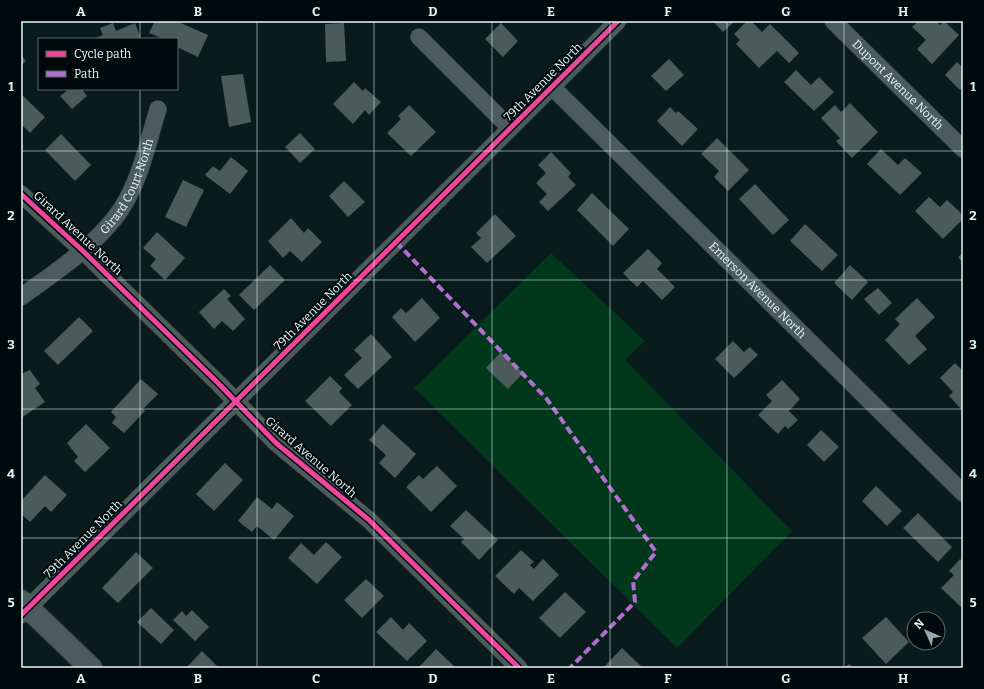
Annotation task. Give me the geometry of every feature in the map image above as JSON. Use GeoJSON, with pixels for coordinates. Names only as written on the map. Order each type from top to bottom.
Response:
{"type":"FeatureCollection","features":[{"type":"Feature","properties":{"kind":"street","name":"79th Avenue North"},"geometry":{"type":"LineString","coordinates":[[23,606],[235,402],[618,21]]}},
{"type":"Feature","properties":{"kind":"street","name":"Dupont Avenue North"},"geometry":{"type":"LineString","coordinates":[[833,21],[963,149]]}},
{"type":"Feature","properties":{"kind":"street"},"geometry":{"type":"LineString","coordinates":[[419,37],[510,128]]}},
{"type":"Feature","properties":{"kind":"street","name":"Emerson Avenue North"},"geometry":{"type":"LineString","coordinates":[[552,87],[963,492]]}},
{"type":"Feature","properties":{"kind":"street","name":"Girard Court North"},"geometry":{"type":"LineString","coordinates":[[21,297],[83,251],[115,218],[128,196],[138,173],[158,109]]}},
{"type":"Feature","properties":{"kind":"street","name":"Girard Avenue North"},"geometry":{"type":"LineString","coordinates":[[21,194],[83,251],[276,443],[369,520],[520,668]]}},
{"type":"Feature","properties":{"kind":"street"},"geometry":{"type":"LineString","coordinates":[[23,606],[91,668]]}},
{"type":"Feature","properties":{"kind":"green space"},"geometry":{"type":"Polygon","coordinates":[[[551,253],[645,341],[625,360],[792,531],[677,648],[414,388],[551,253]]]}},
{"type":"Feature","properties":{"kind":"building"},"geometry":{"type":"Polygon","coordinates":[[[155,21],[176,21],[208,35],[198,57],[178,47],[178,38],[162,38],[149,33],[155,21]]]}},
{"type":"Feature","properties":{"kind":"building"},"geometry":{"type":"Polygon","coordinates":[[[713,21],[735,21],[723,32],[713,21]]]}},
{"type":"Feature","properties":{"kind":"building"},"geometry":{"type":"Polygon","coordinates":[[[747,21],[751,21],[762,32],[770,24],[799,53],[789,63],[777,51],[759,68],[736,44],[740,40],[734,34],[747,21]]]}},
{"type":"Feature","properties":{"kind":"building"},"geometry":{"type":"Polygon","coordinates":[[[918,21],[935,21],[940,25],[944,21],[959,35],[932,64],[917,49],[926,40],[912,27],[918,21]]]}},
{"type":"Feature","properties":{"kind":"building"},"geometry":{"type":"Polygon","coordinates":[[[113,23],[116,31],[135,23],[141,38],[96,38],[103,35],[100,28],[113,23]]]}},
{"type":"Feature","properties":{"kind":"building"},"geometry":{"type":"Polygon","coordinates":[[[344,23],[346,61],[326,62],[325,24],[344,23]]]}},
{"type":"Feature","properties":{"kind":"building"},"geometry":{"type":"Polygon","coordinates":[[[501,23],[518,41],[503,57],[485,39],[501,23]]]}},
{"type":"Feature","properties":{"kind":"building"},"geometry":{"type":"Polygon","coordinates":[[[21,55],[26,61],[21,65],[21,55]]]}},
{"type":"Feature","properties":{"kind":"building"},"geometry":{"type":"Polygon","coordinates":[[[669,59],[684,75],[666,91],[651,76],[669,59]]]}},
{"type":"Feature","properties":{"kind":"building"},"geometry":{"type":"Polygon","coordinates":[[[957,62],[963,68],[963,87],[960,90],[945,75],[957,62]]]}},
{"type":"Feature","properties":{"kind":"building"},"geometry":{"type":"Polygon","coordinates":[[[796,70],[811,85],[819,77],[834,92],[814,111],[784,82],[796,70]]]}},
{"type":"Feature","properties":{"kind":"building"},"geometry":{"type":"Polygon","coordinates":[[[243,74],[251,122],[229,127],[221,76],[243,74]]]}},
{"type":"Feature","properties":{"kind":"building"},"geometry":{"type":"Polygon","coordinates":[[[354,82],[363,91],[365,88],[381,102],[369,115],[365,110],[353,124],[333,104],[354,82]]]}},
{"type":"Feature","properties":{"kind":"building"},"geometry":{"type":"Polygon","coordinates":[[[66,90],[84,90],[83,91],[87,96],[72,109],[60,96],[67,91],[66,90]]]}},
{"type":"Feature","properties":{"kind":"building"},"geometry":{"type":"Polygon","coordinates":[[[21,94],[45,117],[30,133],[21,124],[21,94]]]}},
{"type":"Feature","properties":{"kind":"building"},"geometry":{"type":"Polygon","coordinates":[[[850,103],[878,132],[852,158],[836,141],[840,138],[821,118],[835,105],[841,112],[850,103]]]}},
{"type":"Feature","properties":{"kind":"building"},"geometry":{"type":"Polygon","coordinates":[[[409,105],[436,132],[411,156],[387,133],[401,119],[398,116],[409,105]]]}},
{"type":"Feature","properties":{"kind":"building"},"geometry":{"type":"Polygon","coordinates":[[[670,107],[676,113],[678,111],[698,129],[682,146],[657,121],[670,107]]]}},
{"type":"Feature","properties":{"kind":"building"},"geometry":{"type":"Polygon","coordinates":[[[300,133],[315,149],[300,163],[285,147],[300,133]]]}},
{"type":"Feature","properties":{"kind":"building"},"geometry":{"type":"Polygon","coordinates":[[[61,134],[91,165],[75,181],[45,150],[61,134]]]}},
{"type":"Feature","properties":{"kind":"building"},"geometry":{"type":"Polygon","coordinates":[[[717,138],[749,170],[728,191],[714,177],[719,171],[701,154],[717,138]]]}},
{"type":"Feature","properties":{"kind":"building"},"geometry":{"type":"Polygon","coordinates":[[[881,149],[898,165],[905,158],[922,173],[900,195],[867,164],[881,149]]]}},
{"type":"Feature","properties":{"kind":"building"},"geometry":{"type":"Polygon","coordinates":[[[551,152],[571,173],[568,177],[576,185],[548,211],[539,202],[547,194],[536,183],[546,173],[538,165],[551,152]]]}},
{"type":"Feature","properties":{"kind":"building"},"geometry":{"type":"Polygon","coordinates":[[[231,157],[248,171],[230,194],[205,175],[213,166],[220,171],[231,157]]]}},
{"type":"Feature","properties":{"kind":"building"},"geometry":{"type":"Polygon","coordinates":[[[183,180],[204,190],[186,227],[165,217],[183,180]]]}},
{"type":"Feature","properties":{"kind":"building"},"geometry":{"type":"Polygon","coordinates":[[[344,181],[365,202],[348,217],[329,196],[344,181]]]}},
{"type":"Feature","properties":{"kind":"building"},"geometry":{"type":"Polygon","coordinates":[[[755,184],[789,220],[773,235],[739,199],[755,184]]]}},
{"type":"Feature","properties":{"kind":"building"},"geometry":{"type":"Polygon","coordinates":[[[592,193],[629,229],[613,246],[577,210],[592,193]]]}},
{"type":"Feature","properties":{"kind":"building"},"geometry":{"type":"Polygon","coordinates":[[[929,197],[940,207],[947,200],[963,215],[963,219],[943,239],[915,211],[929,197]]]}},
{"type":"Feature","properties":{"kind":"building"},"geometry":{"type":"Polygon","coordinates":[[[495,214],[516,236],[487,263],[471,247],[481,238],[476,233],[495,214]]]}},
{"type":"Feature","properties":{"kind":"building"},"geometry":{"type":"Polygon","coordinates":[[[291,218],[304,233],[308,228],[322,242],[302,262],[290,251],[283,258],[268,241],[291,218]]]}},
{"type":"Feature","properties":{"kind":"building"},"geometry":{"type":"Polygon","coordinates":[[[805,224],[838,255],[822,271],[790,241],[805,224]]]}},
{"type":"Feature","properties":{"kind":"building"},"geometry":{"type":"Polygon","coordinates":[[[157,232],[185,258],[165,280],[150,266],[156,259],[143,248],[157,232]]]}},
{"type":"Feature","properties":{"kind":"building"},"geometry":{"type":"Polygon","coordinates":[[[648,249],[662,263],[657,269],[675,287],[662,300],[643,281],[637,287],[623,273],[648,249]]]}},
{"type":"Feature","properties":{"kind":"building"},"geometry":{"type":"Polygon","coordinates":[[[963,253],[963,263],[958,257],[963,253]]]}},
{"type":"Feature","properties":{"kind":"building"},"geometry":{"type":"Polygon","coordinates":[[[270,265],[285,280],[254,310],[239,295],[270,265]]]}},
{"type":"Feature","properties":{"kind":"building"},"geometry":{"type":"Polygon","coordinates":[[[850,265],[868,282],[852,300],[834,283],[850,265]]]}},
{"type":"Feature","properties":{"kind":"building"},"geometry":{"type":"Polygon","coordinates":[[[878,288],[892,303],[879,315],[864,299],[878,288]]]}},
{"type":"Feature","properties":{"kind":"building"},"geometry":{"type":"Polygon","coordinates":[[[224,289],[231,296],[227,299],[245,319],[233,331],[222,321],[214,329],[199,312],[224,289]]]}},
{"type":"Feature","properties":{"kind":"building"},"geometry":{"type":"Polygon","coordinates":[[[422,298],[440,318],[415,342],[392,317],[401,308],[406,313],[422,298]]]}},
{"type":"Feature","properties":{"kind":"building"},"geometry":{"type":"Polygon","coordinates":[[[917,298],[935,317],[915,336],[927,349],[909,365],[885,340],[900,324],[895,319],[917,298]]]}},
{"type":"Feature","properties":{"kind":"building"},"geometry":{"type":"Polygon","coordinates":[[[79,317],[93,331],[58,365],[44,351],[79,317]]]}},
{"type":"Feature","properties":{"kind":"building"},"geometry":{"type":"Polygon","coordinates":[[[371,334],[392,357],[358,389],[344,375],[362,358],[354,350],[371,334]]]}},
{"type":"Feature","properties":{"kind":"building"},"geometry":{"type":"Polygon","coordinates":[[[733,341],[744,352],[750,347],[758,355],[734,378],[715,359],[733,341]]]}},
{"type":"Feature","properties":{"kind":"building"},"geometry":{"type":"Polygon","coordinates":[[[501,352],[523,373],[508,389],[486,368],[501,352]]]}},
{"type":"Feature","properties":{"kind":"building"},"geometry":{"type":"Polygon","coordinates":[[[955,363],[963,371],[963,411],[949,396],[953,392],[940,378],[955,363]]]}},
{"type":"Feature","properties":{"kind":"building"},"geometry":{"type":"Polygon","coordinates":[[[30,370],[40,384],[35,388],[45,402],[21,418],[21,374],[30,370]]]}},
{"type":"Feature","properties":{"kind":"building"},"geometry":{"type":"Polygon","coordinates":[[[330,376],[342,388],[339,392],[352,405],[331,426],[305,401],[330,376]]]}},
{"type":"Feature","properties":{"kind":"building"},"geometry":{"type":"Polygon","coordinates":[[[141,379],[158,394],[143,409],[145,411],[124,433],[112,423],[116,417],[111,412],[141,379]]]}},
{"type":"Feature","properties":{"kind":"building"},"geometry":{"type":"Polygon","coordinates":[[[782,380],[800,399],[789,411],[798,420],[788,429],[785,426],[778,434],[758,415],[772,401],[766,395],[782,380]]]}},
{"type":"Feature","properties":{"kind":"building"},"geometry":{"type":"Polygon","coordinates":[[[86,424],[110,448],[85,472],[74,461],[78,457],[67,443],[86,424]]]}},
{"type":"Feature","properties":{"kind":"building"},"geometry":{"type":"Polygon","coordinates":[[[383,424],[416,454],[395,478],[379,463],[386,455],[369,440],[383,424]]]}},
{"type":"Feature","properties":{"kind":"building"},"geometry":{"type":"Polygon","coordinates":[[[821,430],[839,447],[824,462],[807,445],[821,430]]]}},
{"type":"Feature","properties":{"kind":"building"},"geometry":{"type":"Polygon","coordinates":[[[225,463],[243,480],[214,511],[196,494],[225,463]]]}},
{"type":"Feature","properties":{"kind":"building"},"geometry":{"type":"Polygon","coordinates":[[[437,466],[457,486],[431,512],[406,487],[419,475],[423,479],[437,466]]]}},
{"type":"Feature","properties":{"kind":"building"},"geometry":{"type":"Polygon","coordinates":[[[45,475],[67,495],[51,512],[45,506],[30,522],[21,514],[21,501],[45,475]]]}},
{"type":"Feature","properties":{"kind":"building"},"geometry":{"type":"Polygon","coordinates":[[[876,486],[902,511],[887,526],[862,501],[876,486]]]}},
{"type":"Feature","properties":{"kind":"building"},"geometry":{"type":"Polygon","coordinates":[[[257,497],[272,509],[277,502],[294,516],[274,540],[257,526],[252,532],[238,521],[257,497]]]}},
{"type":"Feature","properties":{"kind":"building"},"geometry":{"type":"Polygon","coordinates":[[[466,510],[498,540],[479,560],[461,542],[464,539],[450,526],[466,510]]]}},
{"type":"Feature","properties":{"kind":"building"},"geometry":{"type":"Polygon","coordinates":[[[918,513],[952,547],[938,562],[903,528],[918,513]]]}},
{"type":"Feature","properties":{"kind":"building"},"geometry":{"type":"Polygon","coordinates":[[[326,542],[342,557],[317,584],[288,558],[301,543],[314,555],[326,542]]]}},
{"type":"Feature","properties":{"kind":"building"},"geometry":{"type":"Polygon","coordinates":[[[521,550],[534,562],[530,565],[534,569],[543,559],[559,575],[533,601],[519,588],[514,594],[495,576],[521,550]]]}},
{"type":"Feature","properties":{"kind":"building"},"geometry":{"type":"Polygon","coordinates":[[[136,552],[153,568],[118,603],[102,588],[136,552]]]}},
{"type":"Feature","properties":{"kind":"building"},"geometry":{"type":"Polygon","coordinates":[[[960,559],[963,562],[963,605],[961,607],[941,588],[954,575],[949,571],[960,559]]]}},
{"type":"Feature","properties":{"kind":"building"},"geometry":{"type":"Polygon","coordinates":[[[366,579],[384,596],[362,618],[344,600],[366,579]]]}},
{"type":"Feature","properties":{"kind":"building"},"geometry":{"type":"Polygon","coordinates":[[[565,592],[586,612],[560,638],[539,618],[565,592]]]}},
{"type":"Feature","properties":{"kind":"building"},"geometry":{"type":"Polygon","coordinates":[[[151,608],[174,630],[161,644],[137,622],[151,608]]]}},
{"type":"Feature","properties":{"kind":"building"},"geometry":{"type":"Polygon","coordinates":[[[192,610],[209,627],[195,641],[173,620],[182,611],[186,616],[192,610]]]}},
{"type":"Feature","properties":{"kind":"building"},"geometry":{"type":"Polygon","coordinates":[[[391,617],[403,630],[409,623],[427,641],[407,661],[376,632],[391,617]]]}},
{"type":"Feature","properties":{"kind":"building"},"geometry":{"type":"Polygon","coordinates":[[[886,617],[906,639],[906,645],[886,664],[862,638],[886,617]]]}},
{"type":"Feature","properties":{"kind":"building"},"geometry":{"type":"Polygon","coordinates":[[[622,648],[643,668],[603,668],[622,648]]]}},
{"type":"Feature","properties":{"kind":"building"},"geometry":{"type":"Polygon","coordinates":[[[436,649],[456,668],[418,668],[436,649]]]}},
{"type":"Feature","properties":{"kind":"building"},"geometry":{"type":"Polygon","coordinates":[[[202,651],[219,668],[186,668],[202,651]]]}},
{"type":"Feature","properties":{"kind":"building"},"geometry":{"type":"Polygon","coordinates":[[[849,664],[853,668],[844,668],[849,664]]]}},
{"type":"Feature","properties":{"kind":"marked path"},"geometry":{"type":"LineString","coordinates":[[396,242],[546,398],[656,552],[633,581],[635,602],[570,668]]}},
{"type":"Feature","properties":{"kind":"cycle path"},"geometry":{"type":"LineString","coordinates":[[21,615],[618,21]]}},
{"type":"Feature","properties":{"kind":"cycle path"},"geometry":{"type":"LineString","coordinates":[[21,194],[83,251],[219,384],[276,443],[369,520],[519,668]]}}]}
